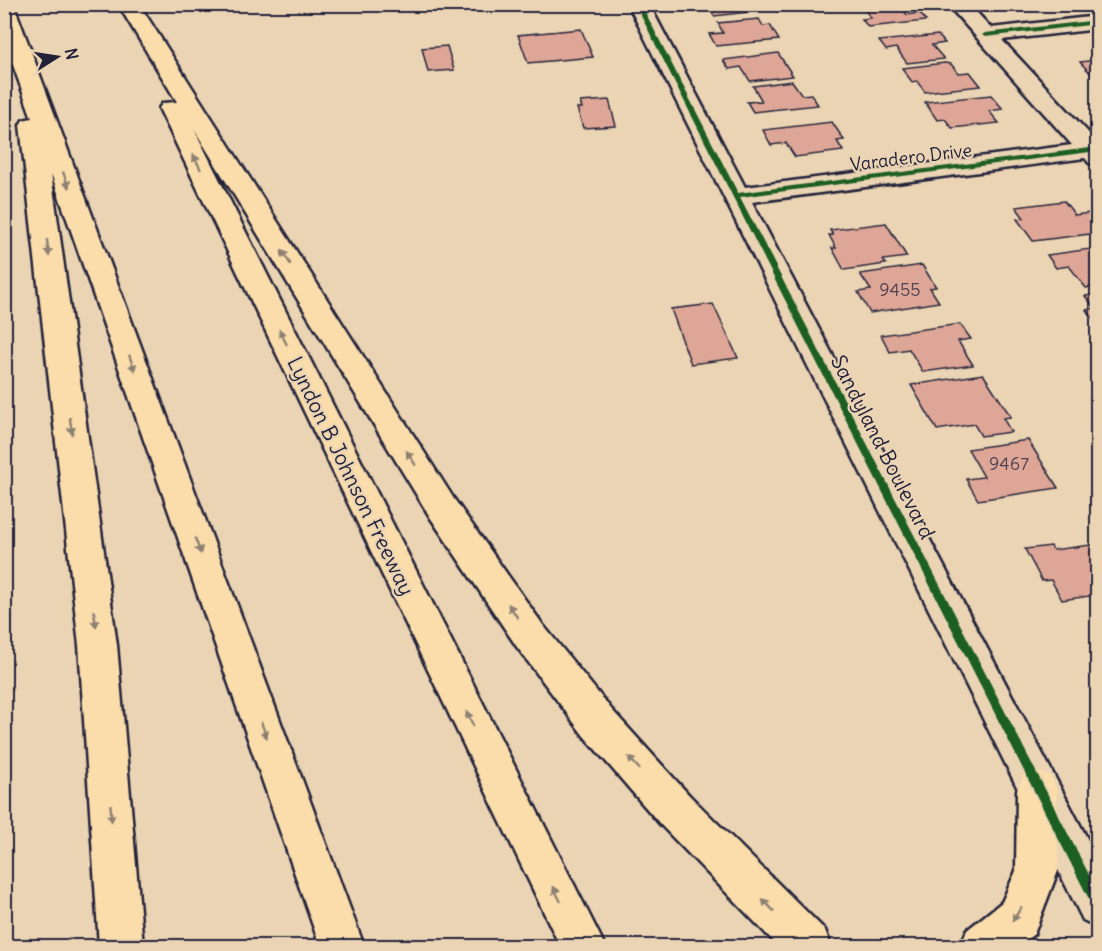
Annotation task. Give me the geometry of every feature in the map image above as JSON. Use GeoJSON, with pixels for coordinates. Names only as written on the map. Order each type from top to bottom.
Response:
{"type":"FeatureCollection","features":[{"type":"Feature","properties":{"kind":"highway","name":"Lyndon B Johnson Freeway"},"geometry":{"type":"LineString","coordinates":[[120,4],[583,946]]}},
{"type":"Feature","properties":{"kind":"highway"},"geometry":{"type":"LineString","coordinates":[[128,4],[442,508],[530,636],[598,723],[675,810],[810,946]]}},
{"type":"Feature","properties":{"kind":"highway"},"geometry":{"type":"LineString","coordinates":[[4,8],[342,946]]}},
{"type":"Feature","properties":{"kind":"highway"},"geometry":{"type":"LineString","coordinates":[[25,65],[98,645],[121,946]]}},
{"type":"Feature","properties":{"kind":"highway"},"geometry":{"type":"LineString","coordinates":[[983,946],[1018,918],[1037,871],[1037,790]]}},
{"type":"Feature","properties":{"kind":"street","name":"Sandyland Boulevard"},"geometry":{"type":"LineString","coordinates":[[638,4],[1037,790],[1098,905]]}},
{"type":"Feature","properties":{"kind":"street"},"geometry":{"type":"LineString","coordinates":[[957,4],[1094,154]]}},
{"type":"Feature","properties":{"kind":"street"},"geometry":{"type":"LineString","coordinates":[[985,35],[1098,22]]}},
{"type":"Feature","properties":{"kind":"street","name":"Varadero Drive"},"geometry":{"type":"LineString","coordinates":[[735,196],[1094,154]]}},
{"type":"Feature","properties":{"kind":"building"},"geometry":{"type":"Polygon","coordinates":[[[707,4],[745,4],[750,12],[714,16],[707,4]]]}},
{"type":"Feature","properties":{"kind":"building"},"geometry":{"type":"Polygon","coordinates":[[[899,4],[907,15],[920,13],[926,21],[868,27],[862,19],[871,18],[861,5],[899,4]]]}},
{"type":"Feature","properties":{"kind":"building"},"geometry":{"type":"Polygon","coordinates":[[[999,4],[1039,4],[1040,6],[1017,8],[1014,5],[1001,7],[999,4]]]}},
{"type":"Feature","properties":{"kind":"building"},"geometry":{"type":"Polygon","coordinates":[[[759,19],[763,26],[770,25],[779,40],[716,46],[709,34],[723,33],[718,23],[759,19]]]}},
{"type":"Feature","properties":{"kind":"building"},"geometry":{"type":"Polygon","coordinates":[[[581,29],[593,57],[528,63],[518,35],[581,29]]]}},
{"type":"Feature","properties":{"kind":"building"},"geometry":{"type":"Polygon","coordinates":[[[938,35],[945,43],[932,45],[944,59],[907,63],[896,48],[886,50],[879,41],[938,35]]]}},
{"type":"Feature","properties":{"kind":"building"},"geometry":{"type":"Polygon","coordinates":[[[447,46],[454,70],[428,72],[422,48],[447,46]]]}},
{"type":"Feature","properties":{"kind":"building"},"geometry":{"type":"Polygon","coordinates":[[[1090,52],[1098,52],[1098,81],[1080,62],[1097,60],[1090,52]]]}},
{"type":"Feature","properties":{"kind":"building"},"geometry":{"type":"Polygon","coordinates":[[[778,53],[793,76],[750,81],[741,67],[729,69],[723,60],[778,53]]]}},
{"type":"Feature","properties":{"kind":"building"},"geometry":{"type":"Polygon","coordinates":[[[951,64],[958,73],[970,72],[981,86],[925,92],[917,81],[912,82],[902,68],[951,64]]]}},
{"type":"Feature","properties":{"kind":"building"},"geometry":{"type":"Polygon","coordinates":[[[792,81],[802,95],[811,94],[818,105],[753,112],[747,102],[762,101],[753,86],[792,81]]]}},
{"type":"Feature","properties":{"kind":"building"},"geometry":{"type":"Polygon","coordinates":[[[991,95],[1003,109],[989,111],[999,123],[952,128],[945,119],[937,120],[925,102],[991,95]]]}},
{"type":"Feature","properties":{"kind":"building"},"geometry":{"type":"Polygon","coordinates":[[[609,100],[616,126],[583,128],[577,108],[582,108],[580,102],[609,100]]]}},
{"type":"Feature","properties":{"kind":"building"},"geometry":{"type":"Polygon","coordinates":[[[832,122],[844,140],[837,141],[843,151],[795,157],[786,143],[771,145],[763,130],[832,122]]]}},
{"type":"Feature","properties":{"kind":"building"},"geometry":{"type":"Polygon","coordinates":[[[1064,201],[1075,215],[1090,213],[1098,222],[1098,233],[1033,241],[1017,219],[1024,218],[1016,207],[1064,201]]]}},
{"type":"Feature","properties":{"kind":"building"},"geometry":{"type":"Polygon","coordinates":[[[886,223],[907,257],[883,260],[886,264],[844,270],[832,248],[836,248],[829,235],[833,235],[830,230],[886,223]]]}},
{"type":"Feature","properties":{"kind":"building"},"geometry":{"type":"Polygon","coordinates":[[[1098,248],[1098,286],[1086,288],[1069,266],[1056,268],[1047,255],[1098,248]]]}},
{"type":"Feature","properties":{"kind":"building"},"geometry":{"type":"Polygon","coordinates":[[[922,265],[936,287],[930,288],[939,302],[870,313],[858,292],[871,290],[860,274],[922,265]]]}},
{"type":"Feature","properties":{"kind":"building"},"geometry":{"type":"Polygon","coordinates":[[[1098,294],[1098,324],[1086,310],[1095,308],[1085,296],[1098,294]]]}},
{"type":"Feature","properties":{"kind":"building"},"geometry":{"type":"Polygon","coordinates":[[[713,304],[738,358],[691,364],[671,309],[713,304]]]}},
{"type":"Feature","properties":{"kind":"building"},"geometry":{"type":"Polygon","coordinates":[[[960,324],[971,339],[958,341],[973,365],[923,372],[909,349],[890,352],[881,335],[960,324]]]}},
{"type":"Feature","properties":{"kind":"building"},"geometry":{"type":"Polygon","coordinates":[[[983,374],[1011,417],[1003,418],[1011,432],[981,436],[974,424],[937,430],[911,385],[983,374]]]}},
{"type":"Feature","properties":{"kind":"building"},"geometry":{"type":"Polygon","coordinates":[[[1028,440],[1058,488],[978,500],[966,479],[984,477],[968,449],[1028,440]]]}},
{"type":"Feature","properties":{"kind":"building"},"geometry":{"type":"Polygon","coordinates":[[[1098,544],[1098,591],[1095,591],[1097,595],[1062,600],[1051,580],[1042,581],[1025,549],[1051,546],[1053,550],[1098,544]]]}},
{"type":"Feature","properties":{"kind":"cycle path"},"geometry":{"type":"LineString","coordinates":[[638,4],[1098,905]]}},
{"type":"Feature","properties":{"kind":"cycle path"},"geometry":{"type":"LineString","coordinates":[[985,35],[1098,22]]}},
{"type":"Feature","properties":{"kind":"cycle path"},"geometry":{"type":"LineString","coordinates":[[735,196],[1090,150]]}}]}
